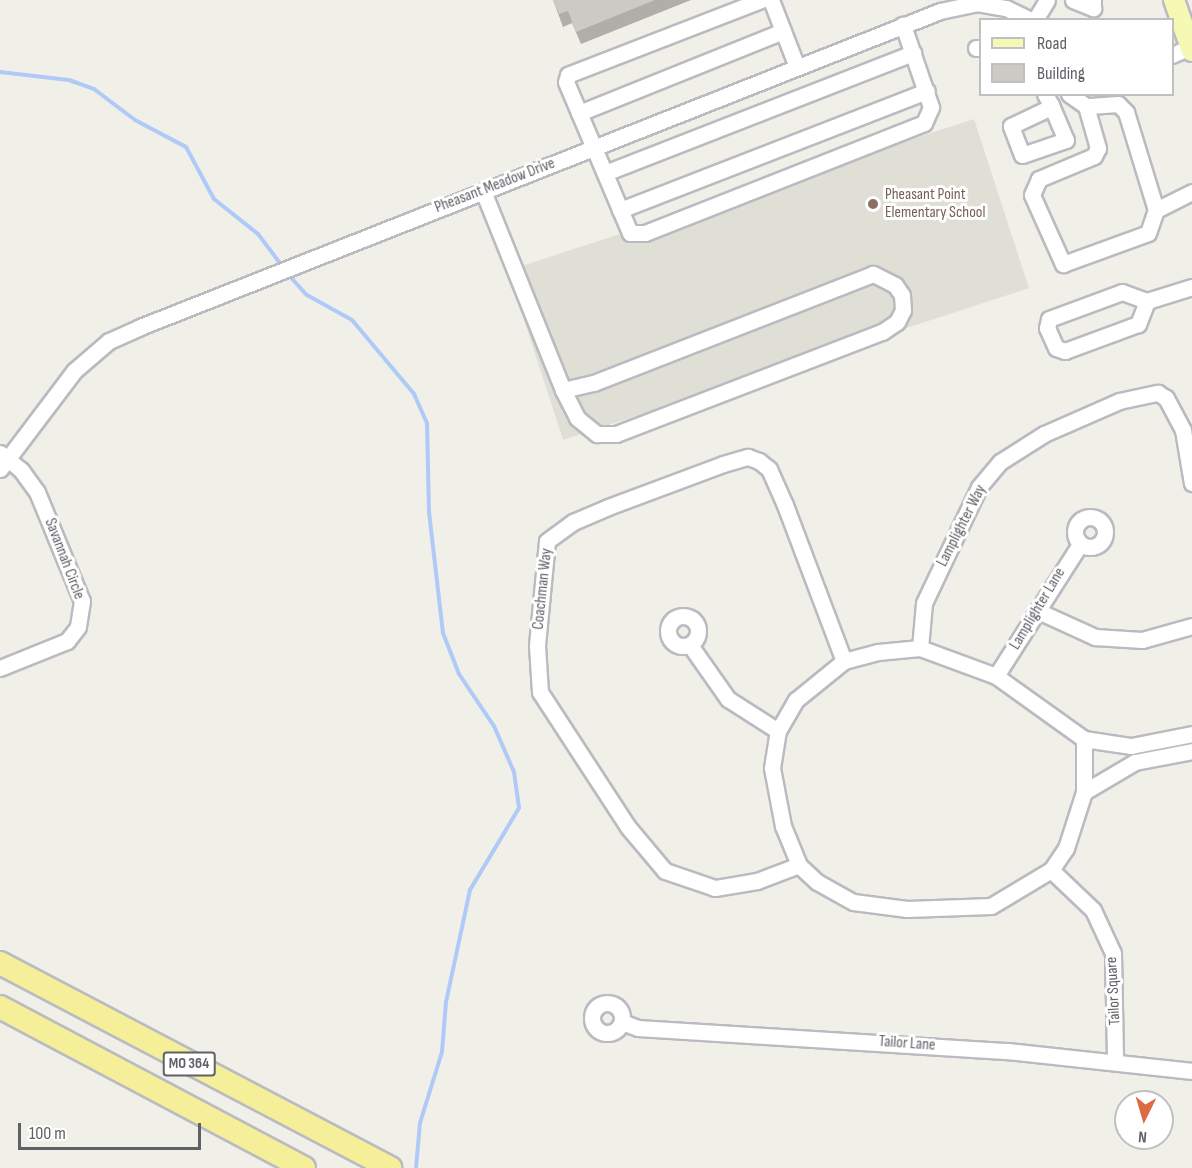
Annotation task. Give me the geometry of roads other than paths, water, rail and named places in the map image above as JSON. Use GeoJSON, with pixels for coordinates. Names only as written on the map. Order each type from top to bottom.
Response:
{"type":"FeatureCollection","features":[{"type":"Feature","properties":{"kind":"highway","name":"MO 364"},"geometry":{"type":"LineString","coordinates":[[0,963],[385,1165]]}},
{"type":"Feature","properties":{"kind":"highway","name":"MO 364"},"geometry":{"type":"LineString","coordinates":[[0,1007],[304,1168]]}},
{"type":"Feature","properties":{"kind":"main road"},"geometry":{"type":"LineString","coordinates":[[1174,0],[1187,48]]}},
{"type":"Feature","properties":{"kind":"street"},"geometry":{"type":"LineString","coordinates":[[761,0],[734,5],[568,75],[566,82],[630,233],[645,234],[924,123],[931,107],[903,25]]}},
{"type":"Feature","properties":{"kind":"street"},"geometry":{"type":"LineString","coordinates":[[771,0],[797,67]]}},
{"type":"Feature","properties":{"kind":"street"},"geometry":{"type":"LineString","coordinates":[[1034,18],[1047,0]]}},
{"type":"Feature","properties":{"kind":"street"},"geometry":{"type":"LineString","coordinates":[[1073,0],[1094,8],[1093,0]]}},
{"type":"Feature","properties":{"kind":"street","name":"Pheasant Meadow Drive"},"geometry":{"type":"LineString","coordinates":[[3,461],[74,370],[91,354],[120,336],[903,25],[958,6],[994,3],[1028,18]]}},
{"type":"Feature","properties":{"kind":"street"},"geometry":{"type":"LineString","coordinates":[[579,113],[783,31]]}},
{"type":"Feature","properties":{"kind":"street"},"geometry":{"type":"LineString","coordinates":[[605,173],[913,53]]}},
{"type":"Feature","properties":{"kind":"street"},"geometry":{"type":"LineString","coordinates":[[620,210],[927,91]]}},
{"type":"Feature","properties":{"kind":"street"},"geometry":{"type":"LineString","coordinates":[[1072,96],[1086,106],[1098,138],[1097,153],[1039,179],[1033,188],[1033,202],[1058,260],[1068,265],[1148,232],[1156,210],[1126,112],[1118,104],[1086,106]]}},
{"type":"Feature","properties":{"kind":"street"},"geometry":{"type":"LineString","coordinates":[[483,191],[563,390],[577,418],[597,434],[616,434],[882,332],[897,322],[903,310],[902,296],[895,285],[873,274],[593,383],[563,390]]}},
{"type":"Feature","properties":{"kind":"street"},"geometry":{"type":"LineString","coordinates":[[1156,210],[1191,196]]}},
{"type":"Feature","properties":{"kind":"street"},"geometry":{"type":"LineString","coordinates":[[1147,301],[1138,324],[1065,351],[1056,348],[1047,328],[1049,319],[1122,292],[1147,301],[1192,287]]}},
{"type":"Feature","properties":{"kind":"street","name":"Lamplighter Way"},"geometry":{"type":"LineString","coordinates":[[920,648],[924,603],[979,487],[1000,462],[1044,434],[1119,401],[1158,393],[1166,398],[1183,430],[1192,483]]}},
{"type":"Feature","properties":{"kind":"street","name":"Coachman Way"},"geometry":{"type":"LineString","coordinates":[[799,865],[757,881],[715,888],[665,871],[628,827],[540,692],[537,645],[547,541],[573,522],[608,507],[723,464],[748,457],[759,461],[769,469],[785,505],[844,662]]}},
{"type":"Feature","properties":{"kind":"street","name":"Savannah Circle"},"geometry":{"type":"LineString","coordinates":[[0,668],[67,641],[78,627],[82,601],[38,492],[21,470],[3,461]]}},
{"type":"Feature","properties":{"kind":"street","name":"Lamplighter Lane"},"geometry":{"type":"LineString","coordinates":[[996,676],[1080,544]]}},
{"type":"Feature","properties":{"kind":"street"},"geometry":{"type":"LineString","coordinates":[[1038,611],[1095,637],[1142,640],[1192,626]]}},
{"type":"Feature","properties":{"kind":"street"},"geometry":{"type":"LineString","coordinates":[[690,645],[728,699],[778,731]]}},
{"type":"Feature","properties":{"kind":"street"},"geometry":{"type":"LineString","coordinates":[[1084,740],[1084,792],[1065,848],[1052,870],[991,906],[907,909],[853,903],[817,882],[799,865],[783,826],[772,781],[778,731],[803,693],[844,662],[878,652],[920,648],[996,676],[1084,740],[1131,746],[1192,734]]}},
{"type":"Feature","properties":{"kind":"street"},"geometry":{"type":"LineString","coordinates":[[1131,746],[1135,762]]}},
{"type":"Feature","properties":{"kind":"street"},"geometry":{"type":"LineString","coordinates":[[1084,792],[1135,762],[1192,751]]}},
{"type":"Feature","properties":{"kind":"street","name":"Tailor Square"},"geometry":{"type":"LineString","coordinates":[[1052,870],[1093,910],[1113,953],[1115,1062]]}},
{"type":"Feature","properties":{"kind":"street","name":"Tailor Lane"},"geometry":{"type":"LineString","coordinates":[[622,1022],[638,1028],[950,1047],[1192,1071]]}},
{"type":"Feature","properties":{"kind":"waterway"},"geometry":{"type":"LineString","coordinates":[[0,72],[69,80],[94,89],[135,120],[186,147],[214,199],[258,234],[282,266]]}},
{"type":"Feature","properties":{"kind":"waterway"},"geometry":{"type":"LineString","coordinates":[[286,272],[307,295],[352,320],[414,394],[427,423],[429,512],[443,633],[459,674],[494,726],[514,772],[519,808],[470,890],[446,1002],[442,1052],[420,1123],[416,1168]]}},
{"type":"Feature","properties":{"kind":"place","name":"Pheasant Point Elementary School"},"geometry":{"type":"Point","coordinates":[873,204]}}]}
